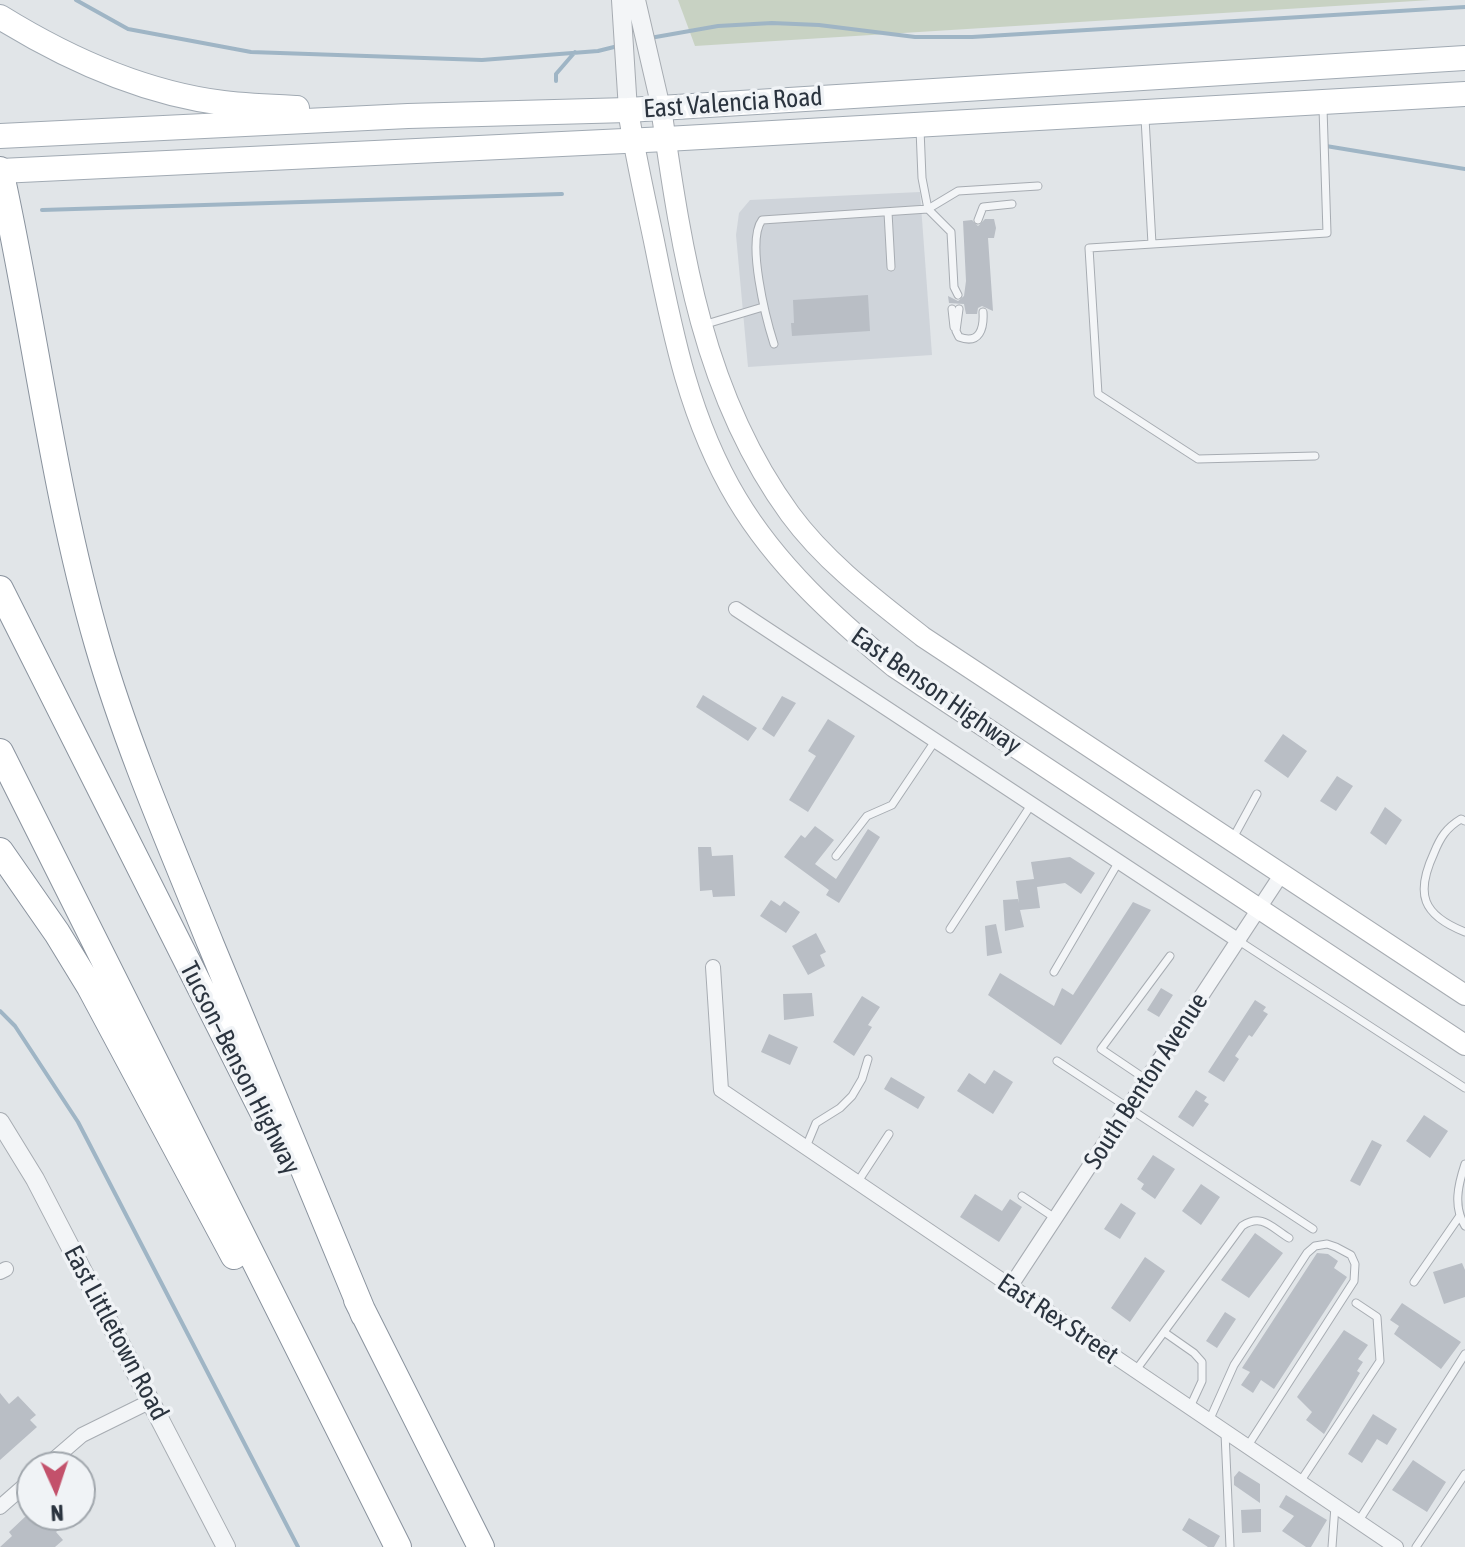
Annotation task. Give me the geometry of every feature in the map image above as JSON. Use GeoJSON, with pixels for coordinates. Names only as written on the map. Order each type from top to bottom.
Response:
{"type":"FeatureCollection","features":[{"type":"Feature","properties":{"kind":"highway"},"geometry":{"type":"LineString","coordinates":[[0,170],[55,466],[85,596],[109,680],[154,805],[364,1315]]}},
{"type":"Feature","properties":{"kind":"highway","name":"Tucson–Benson Highway"},"geometry":{"type":"LineString","coordinates":[[0,589],[481,1547]]}},
{"type":"Feature","properties":{"kind":"highway"},"geometry":{"type":"LineString","coordinates":[[0,752],[398,1547]]}},
{"type":"Feature","properties":{"kind":"highway"},"geometry":{"type":"LineString","coordinates":[[0,851],[90,987],[391,1547]]}},
{"type":"Feature","properties":{"kind":"main road"},"geometry":{"type":"LineString","coordinates":[[0,17],[34,38],[106,72],[164,90],[223,103],[408,116]]}},
{"type":"Feature","properties":{"kind":"main road","name":"East Valencia Road"},"geometry":{"type":"LineString","coordinates":[[0,136],[408,116],[628,110],[1465,58]]}},
{"type":"Feature","properties":{"kind":"main road","name":"East Valencia Road"},"geometry":{"type":"LineString","coordinates":[[0,170],[633,141],[1465,94]]}},
{"type":"Feature","properties":{"kind":"main road","name":"East Benson Highway"},"geometry":{"type":"LineString","coordinates":[[661,108],[700,325],[714,369],[744,440],[791,515],[845,575],[923,637],[1465,995]]}},
{"type":"Feature","properties":{"kind":"main road","name":"East Benson Highway"},"geometry":{"type":"LineString","coordinates":[[628,110],[669,318],[687,388],[707,440],[738,500],[778,555],[830,614],[894,667],[1465,1045]]}},
{"type":"Feature","properties":{"kind":"street"},"geometry":{"type":"LineString","coordinates":[[621,0],[628,110]]}},
{"type":"Feature","properties":{"kind":"street"},"geometry":{"type":"LineString","coordinates":[[636,0],[661,108]]}},
{"type":"Feature","properties":{"kind":"street","name":"East Benson Highway"},"geometry":{"type":"LineString","coordinates":[[736,609],[1239,941]]}},
{"type":"Feature","properties":{"kind":"street","name":"South Benton Avenue"},"geometry":{"type":"LineString","coordinates":[[1010,1287],[1281,875]]}},
{"type":"Feature","properties":{"kind":"street","name":"East Rex Street"},"geometry":{"type":"LineString","coordinates":[[713,967],[721,1090],[1396,1547]]}},
{"type":"Feature","properties":{"kind":"street","name":"East Littletown Road"},"geometry":{"type":"LineString","coordinates":[[0,1122],[35,1179],[226,1547]]}},
{"type":"Feature","properties":{"kind":"street"},"geometry":{"type":"LineString","coordinates":[[64,1451],[82,1435],[151,1401]]}},
{"type":"Feature","properties":{"kind":"street"},"geometry":{"type":"LineString","coordinates":[[0,1507],[16,1493]]}},
{"type":"Feature","properties":{"kind":"lane"},"geometry":{"type":"LineString","coordinates":[[1315,456],[1198,459],[1098,394],[1089,248],[1327,233],[1322,101]]}},
{"type":"Feature","properties":{"kind":"lane"},"geometry":{"type":"LineString","coordinates":[[1144,111],[1152,244]]}},
{"type":"Feature","properties":{"kind":"lane"},"geometry":{"type":"LineString","coordinates":[[919,123],[922,178],[928,209],[951,232],[955,296]]}},
{"type":"Feature","properties":{"kind":"lane"},"geometry":{"type":"LineString","coordinates":[[774,344],[763,307],[755,232],[762,220],[928,209],[958,191],[1038,186]]}},
{"type":"Feature","properties":{"kind":"lane"},"geometry":{"type":"LineString","coordinates":[[978,220],[983,207],[1012,204]]}},
{"type":"Feature","properties":{"kind":"lane"},"geometry":{"type":"LineString","coordinates":[[888,212],[891,267]]}},
{"type":"Feature","properties":{"kind":"lane"},"geometry":{"type":"LineString","coordinates":[[700,325],[763,307]]}},
{"type":"Feature","properties":{"kind":"lane"},"geometry":{"type":"LineString","coordinates":[[955,309],[956,331],[963,339],[979,335],[983,328],[983,312]]}},
{"type":"Feature","properties":{"kind":"lane"},"geometry":{"type":"LineString","coordinates":[[836,856],[867,816],[892,805],[935,741]]}},
{"type":"Feature","properties":{"kind":"lane"},"geometry":{"type":"LineString","coordinates":[[1231,842],[1257,794]]}},
{"type":"Feature","properties":{"kind":"lane"},"geometry":{"type":"LineString","coordinates":[[950,929],[1031,805]]}},
{"type":"Feature","properties":{"kind":"lane"},"geometry":{"type":"LineString","coordinates":[[1465,821],[1461,819],[1449,826],[1423,875],[1423,894],[1430,910],[1445,924],[1465,932]]}},
{"type":"Feature","properties":{"kind":"lane"},"geometry":{"type":"LineString","coordinates":[[1054,972],[1118,863]]}},
{"type":"Feature","properties":{"kind":"lane"},"geometry":{"type":"LineString","coordinates":[[1239,941],[1465,1088]]}},
{"type":"Feature","properties":{"kind":"lane"},"geometry":{"type":"LineString","coordinates":[[1147,1080],[1101,1049],[1170,956]]}},
{"type":"Feature","properties":{"kind":"lane"},"geometry":{"type":"LineString","coordinates":[[806,1147],[816,1123],[840,1108],[852,1096],[862,1079],[868,1059]]}},
{"type":"Feature","properties":{"kind":"lane"},"geometry":{"type":"LineString","coordinates":[[1057,1061],[1313,1229]]}},
{"type":"Feature","properties":{"kind":"lane"},"geometry":{"type":"LineString","coordinates":[[857,1183],[889,1134]]}},
{"type":"Feature","properties":{"kind":"lane"},"geometry":{"type":"LineString","coordinates":[[1414,1282],[1459,1217],[1460,1181],[1465,1164]]}},
{"type":"Feature","properties":{"kind":"lane"},"geometry":{"type":"LineString","coordinates":[[1022,1196],[1055,1218]]}},
{"type":"Feature","properties":{"kind":"lane"},"geometry":{"type":"LineString","coordinates":[[1459,1217],[1465,1226]]}},
{"type":"Feature","properties":{"kind":"lane"},"geometry":{"type":"LineString","coordinates":[[1136,1370],[1242,1226],[1252,1220],[1260,1220],[1289,1238]]}},
{"type":"Feature","properties":{"kind":"lane"},"geometry":{"type":"LineString","coordinates":[[1209,1421],[1234,1365],[1299,1261],[1315,1246],[1327,1244],[1351,1255],[1355,1264],[1354,1281],[1247,1447]]}},
{"type":"Feature","properties":{"kind":"lane"},"geometry":{"type":"LineString","coordinates":[[1300,1482],[1380,1361],[1377,1317],[1356,1303]]}},
{"type":"Feature","properties":{"kind":"lane"},"geometry":{"type":"LineString","coordinates":[[1164,1332],[1202,1362],[1202,1381],[1190,1407]]}},
{"type":"Feature","properties":{"kind":"lane"},"geometry":{"type":"LineString","coordinates":[[1358,1522],[1465,1354]]}},
{"type":"Feature","properties":{"kind":"lane"},"geometry":{"type":"LineString","coordinates":[[1225,1431],[1230,1547]]}},
{"type":"Feature","properties":{"kind":"lane"},"geometry":{"type":"LineString","coordinates":[[1416,1547],[1465,1474]]}},
{"type":"Feature","properties":{"kind":"lane"},"geometry":{"type":"LineString","coordinates":[[1332,1547],[1335,1506]]}},
{"type":"Feature","properties":{"kind":"shaded area"},"geometry":{"type":"Polygon","coordinates":[[[920,192],[932,355],[748,367],[736,235],[739,213],[750,200],[920,192]]]}},
{"type":"Feature","properties":{"kind":"green space"},"geometry":{"type":"Polygon","coordinates":[[[678,0],[1431,0],[695,46],[678,0]]]}},
{"type":"Feature","properties":{"kind":"building"},"geometry":{"type":"Polygon","coordinates":[[[985,219],[994,219],[996,228],[994,238],[988,238],[993,311],[982,306],[977,314],[966,314],[964,304],[949,303],[948,296],[958,301],[964,296],[963,221],[972,220],[978,226],[985,219]]]}},
{"type":"Feature","properties":{"kind":"building"},"geometry":{"type":"Polygon","coordinates":[[[868,295],[870,331],[792,336],[793,300],[868,295]]]}},
{"type":"Feature","properties":{"kind":"building"},"geometry":{"type":"Polygon","coordinates":[[[703,695],[757,728],[748,741],[696,707],[703,695]]]}},
{"type":"Feature","properties":{"kind":"building"},"geometry":{"type":"Polygon","coordinates":[[[782,696],[796,703],[774,737],[762,729],[782,696]]]}},
{"type":"Feature","properties":{"kind":"building"},"geometry":{"type":"Polygon","coordinates":[[[828,719],[855,736],[808,812],[789,800],[816,756],[808,751],[828,719]]]}},
{"type":"Feature","properties":{"kind":"building"},"geometry":{"type":"Polygon","coordinates":[[[1283,734],[1307,751],[1288,778],[1264,761],[1283,734]]]}},
{"type":"Feature","properties":{"kind":"building"},"geometry":{"type":"Polygon","coordinates":[[[1337,776],[1353,786],[1336,811],[1320,801],[1337,776]]]}},
{"type":"Feature","properties":{"kind":"building"},"geometry":{"type":"Polygon","coordinates":[[[1385,807],[1402,820],[1386,845],[1370,833],[1385,807]]]}},
{"type":"Feature","properties":{"kind":"building"},"geometry":{"type":"Polygon","coordinates":[[[815,826],[834,840],[815,864],[836,879],[868,829],[880,837],[839,903],[826,895],[829,890],[784,857],[801,835],[805,838],[815,826]]]}},
{"type":"Feature","properties":{"kind":"building"},"geometry":{"type":"Polygon","coordinates":[[[698,847],[711,847],[712,856],[733,855],[735,896],[713,897],[712,890],[700,891],[698,847]]]}},
{"type":"Feature","properties":{"kind":"building"},"geometry":{"type":"Polygon","coordinates":[[[1070,857],[1095,873],[1081,894],[1065,883],[1037,887],[1040,908],[1020,910],[1024,927],[1005,931],[1003,900],[1018,899],[1019,903],[1016,881],[1034,879],[1031,862],[1070,857]]]}},
{"type":"Feature","properties":{"kind":"building"},"geometry":{"type":"Polygon","coordinates":[[[771,900],[780,906],[784,901],[800,912],[786,933],[760,916],[771,900]]]}},
{"type":"Feature","properties":{"kind":"building"},"geometry":{"type":"Polygon","coordinates":[[[1133,902],[1151,910],[1061,1045],[988,995],[1000,973],[1054,1006],[1062,988],[1073,995],[1133,902]]]}},
{"type":"Feature","properties":{"kind":"building"},"geometry":{"type":"Polygon","coordinates":[[[996,924],[1002,953],[987,956],[985,926],[996,924]]]}},
{"type":"Feature","properties":{"kind":"building"},"geometry":{"type":"Polygon","coordinates":[[[816,933],[826,952],[820,955],[825,966],[808,975],[792,946],[816,933]]]}},
{"type":"Feature","properties":{"kind":"building"},"geometry":{"type":"Polygon","coordinates":[[[1161,988],[1173,995],[1159,1017],[1147,1010],[1161,988]]]}},
{"type":"Feature","properties":{"kind":"building"},"geometry":{"type":"Polygon","coordinates":[[[812,993],[814,1016],[784,1020],[783,994],[812,993]]]}},
{"type":"Feature","properties":{"kind":"building"},"geometry":{"type":"Polygon","coordinates":[[[862,996],[880,1007],[854,1056],[833,1042],[862,996]]]}},
{"type":"Feature","properties":{"kind":"building"},"geometry":{"type":"Polygon","coordinates":[[[1255,1000],[1266,1007],[1263,1011],[1268,1014],[1235,1056],[1239,1059],[1224,1082],[1208,1072],[1255,1000]]]}},
{"type":"Feature","properties":{"kind":"building"},"geometry":{"type":"Polygon","coordinates":[[[769,1034],[798,1047],[790,1065],[761,1052],[769,1034]]]}},
{"type":"Feature","properties":{"kind":"building"},"geometry":{"type":"Polygon","coordinates":[[[994,1070],[1013,1082],[993,1114],[957,1091],[969,1073],[985,1084],[994,1070]]]}},
{"type":"Feature","properties":{"kind":"building"},"geometry":{"type":"Polygon","coordinates":[[[891,1077],[925,1097],[918,1109],[884,1089],[891,1077]]]}},
{"type":"Feature","properties":{"kind":"building"},"geometry":{"type":"Polygon","coordinates":[[[1196,1090],[1207,1097],[1204,1101],[1209,1104],[1193,1127],[1178,1117],[1196,1090]]]}},
{"type":"Feature","properties":{"kind":"building"},"geometry":{"type":"Polygon","coordinates":[[[1424,1115],[1448,1131],[1430,1158],[1406,1141],[1424,1115]]]}},
{"type":"Feature","properties":{"kind":"building"},"geometry":{"type":"Polygon","coordinates":[[[1372,1140],[1382,1145],[1360,1186],[1350,1181],[1372,1140]]]}},
{"type":"Feature","properties":{"kind":"building"},"geometry":{"type":"Polygon","coordinates":[[[1153,1155],[1175,1169],[1155,1199],[1141,1189],[1144,1184],[1137,1179],[1153,1155]]]}},
{"type":"Feature","properties":{"kind":"building"},"geometry":{"type":"Polygon","coordinates":[[[1201,1184],[1220,1197],[1201,1225],[1182,1211],[1201,1184]]]}},
{"type":"Feature","properties":{"kind":"building"},"geometry":{"type":"Polygon","coordinates":[[[975,1194],[1002,1211],[1010,1199],[1022,1207],[999,1242],[960,1217],[975,1194]]]}},
{"type":"Feature","properties":{"kind":"building"},"geometry":{"type":"Polygon","coordinates":[[[1121,1203],[1136,1213],[1120,1239],[1104,1229],[1121,1203]]]}},
{"type":"Feature","properties":{"kind":"building"},"geometry":{"type":"Polygon","coordinates":[[[1255,1233],[1283,1253],[1249,1298],[1221,1280],[1255,1233]]]}},
{"type":"Feature","properties":{"kind":"building"},"geometry":{"type":"Polygon","coordinates":[[[1317,1253],[1328,1254],[1338,1261],[1334,1268],[1347,1277],[1274,1389],[1261,1380],[1253,1393],[1241,1385],[1250,1372],[1242,1368],[1317,1253]]]}},
{"type":"Feature","properties":{"kind":"building"},"geometry":{"type":"Polygon","coordinates":[[[1145,1257],[1165,1271],[1130,1322],[1111,1308],[1145,1257]]]}},
{"type":"Feature","properties":{"kind":"building"},"geometry":{"type":"Polygon","coordinates":[[[1462,1263],[1465,1297],[1444,1304],[1433,1272],[1462,1263]]]}},
{"type":"Feature","properties":{"kind":"building"},"geometry":{"type":"Polygon","coordinates":[[[1402,1303],[1461,1342],[1441,1369],[1394,1334],[1399,1326],[1390,1320],[1402,1303]]]}},
{"type":"Feature","properties":{"kind":"building"},"geometry":{"type":"Polygon","coordinates":[[[1225,1312],[1236,1319],[1217,1348],[1206,1341],[1225,1312]]]}},
{"type":"Feature","properties":{"kind":"building"},"geometry":{"type":"Polygon","coordinates":[[[1344,1330],[1368,1345],[1358,1359],[1363,1362],[1357,1371],[1360,1373],[1324,1434],[1306,1420],[1312,1412],[1297,1397],[1344,1330]]]}},
{"type":"Feature","properties":{"kind":"building"},"geometry":{"type":"Polygon","coordinates":[[[0,1393],[9,1404],[18,1396],[36,1415],[30,1420],[37,1427],[0,1460],[0,1393]]]}},
{"type":"Feature","properties":{"kind":"building"},"geometry":{"type":"Polygon","coordinates":[[[1373,1414],[1397,1429],[1387,1445],[1377,1439],[1362,1463],[1348,1454],[1373,1414]]]}},
{"type":"Feature","properties":{"kind":"building"},"geometry":{"type":"Polygon","coordinates":[[[1413,1460],[1446,1482],[1427,1512],[1392,1490],[1413,1460]]]}},
{"type":"Feature","properties":{"kind":"building"},"geometry":{"type":"Polygon","coordinates":[[[1239,1471],[1260,1484],[1260,1503],[1234,1485],[1234,1477],[1239,1471]]]}},
{"type":"Feature","properties":{"kind":"building"},"geometry":{"type":"Polygon","coordinates":[[[1286,1495],[1327,1520],[1311,1547],[1306,1547],[1282,1531],[1294,1516],[1279,1507],[1286,1495]]]}},
{"type":"Feature","properties":{"kind":"building"},"geometry":{"type":"Polygon","coordinates":[[[1261,1509],[1261,1532],[1242,1533],[1241,1510],[1261,1509]]]}},
{"type":"Feature","properties":{"kind":"building"},"geometry":{"type":"Polygon","coordinates":[[[1189,1518],[1220,1536],[1214,1547],[1208,1547],[1182,1530],[1189,1518]]]}},
{"type":"Feature","properties":{"kind":"building"},"geometry":{"type":"Polygon","coordinates":[[[16,1525],[16,1531],[57,1531],[63,1540],[55,1547],[0,1547],[12,1536],[9,1532],[16,1525]]]}},
{"type":"Feature","properties":{"kind":"waterway"},"geometry":{"type":"LineString","coordinates":[[76,0],[128,29],[251,52],[482,60],[598,51],[618,46]]}},
{"type":"Feature","properties":{"kind":"waterway"},"geometry":{"type":"LineString","coordinates":[[650,38],[718,26],[772,23],[819,25],[915,37],[972,37],[1465,7]]}},
{"type":"Feature","properties":{"kind":"waterway"},"geometry":{"type":"LineString","coordinates":[[556,81],[556,74],[575,52]]}},
{"type":"Feature","properties":{"kind":"waterway"},"geometry":{"type":"LineString","coordinates":[[1326,146],[1465,169]]}},
{"type":"Feature","properties":{"kind":"waterway"},"geometry":{"type":"LineString","coordinates":[[42,210],[562,194]]}},
{"type":"Feature","properties":{"kind":"waterway"},"geometry":{"type":"LineString","coordinates":[[0,1011],[15,1026],[78,1122],[298,1547]]}}]}
